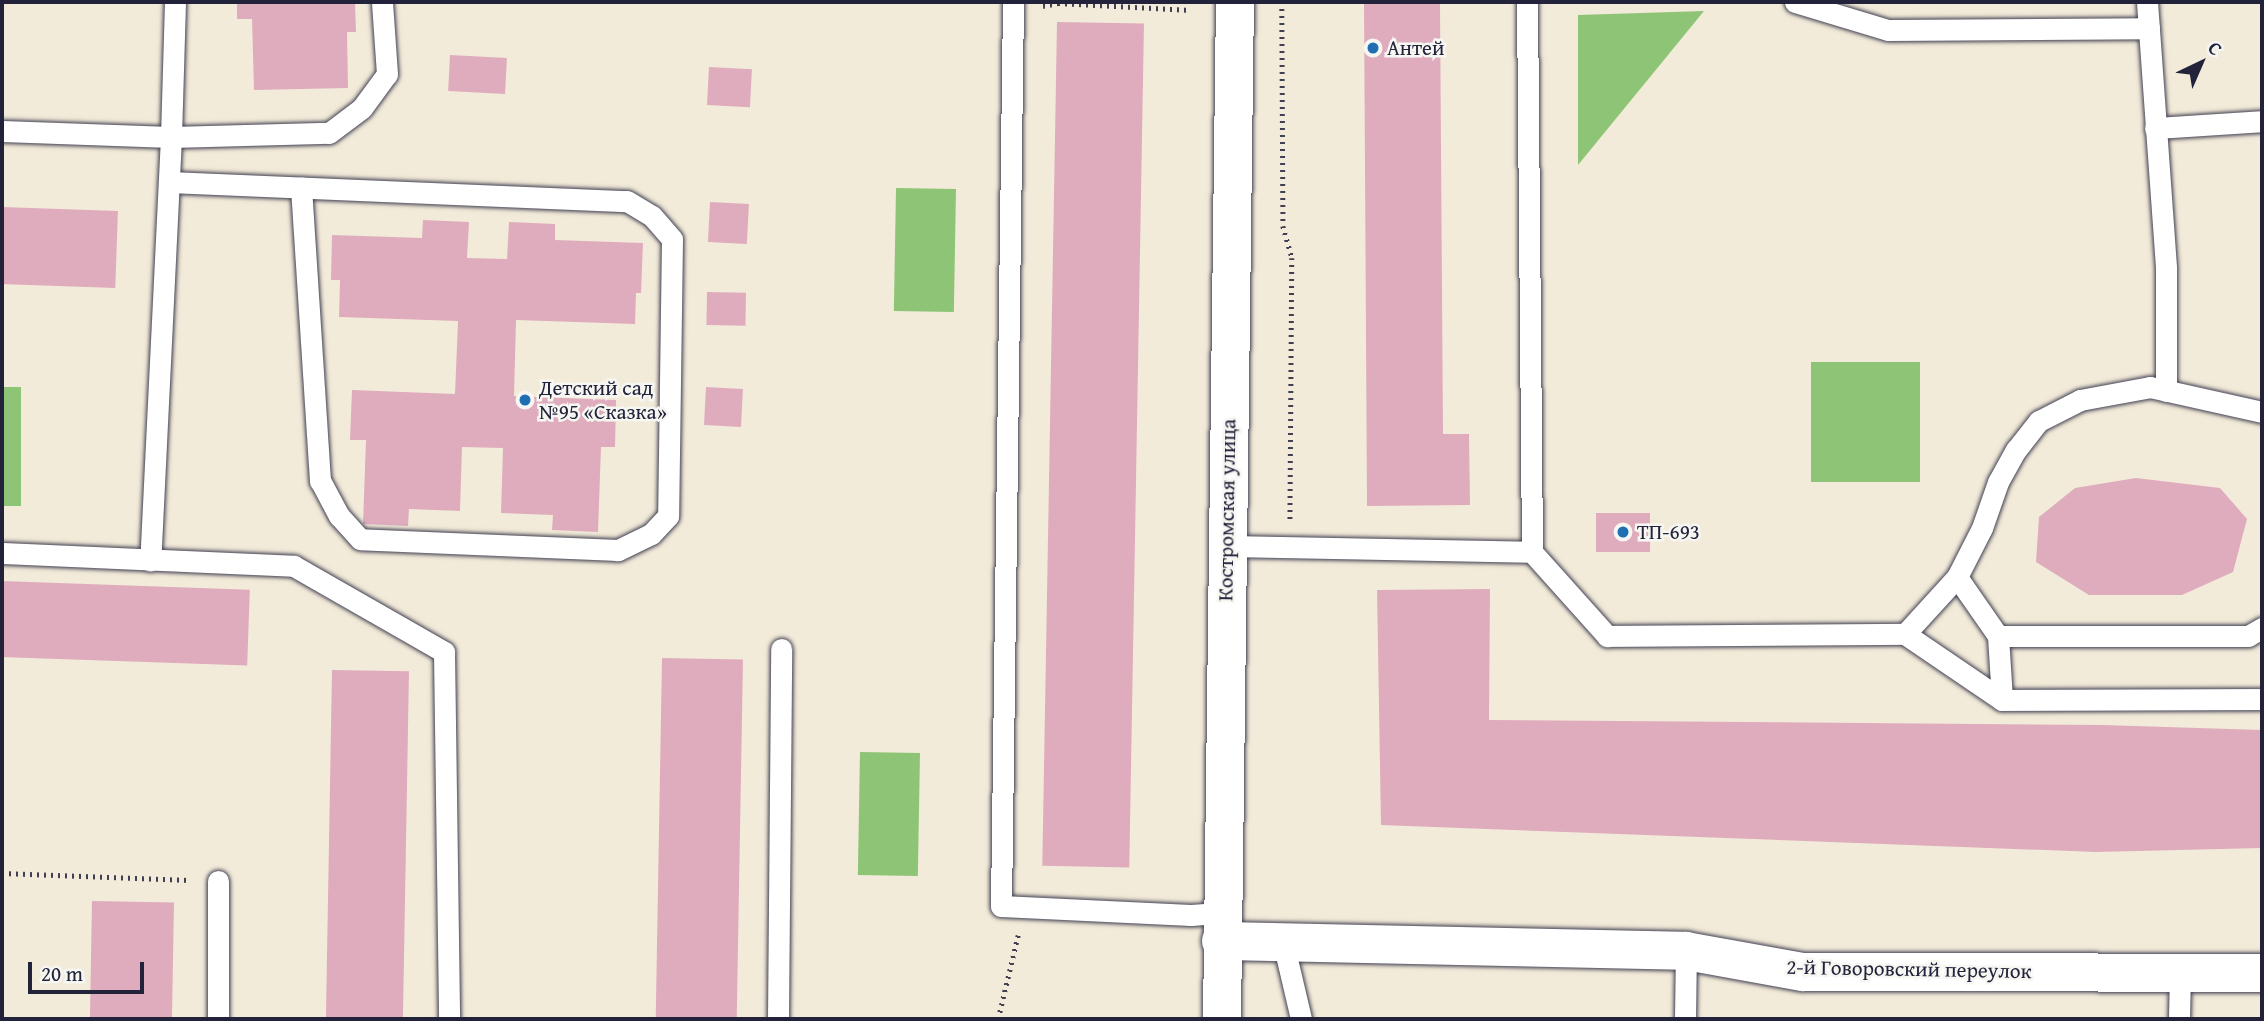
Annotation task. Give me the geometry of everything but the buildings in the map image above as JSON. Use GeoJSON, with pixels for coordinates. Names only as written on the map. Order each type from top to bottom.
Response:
{"type":"FeatureCollection","features":[{"type":"Feature","properties":{"kind":"street","name":"Костромская улица"},"geometry":{"type":"LineString","coordinates":[[1222,1019],[1235,2]]}},
{"type":"Feature","properties":{"kind":"street","name":"2-й Говоровский переулок"},"geometry":{"type":"LineString","coordinates":[[1222,927],[1283,942],[1686,951],[1803,972],[2262,973]]}},
{"type":"Feature","properties":{"kind":"lane"},"geometry":{"type":"LineString","coordinates":[[150,560],[175,2]]}},
{"type":"Feature","properties":{"kind":"lane"},"geometry":{"type":"LineString","coordinates":[[2,131],[171,137],[328,133],[362,108],[387,74],[382,2]]}},
{"type":"Feature","properties":{"kind":"lane"},"geometry":{"type":"LineString","coordinates":[[1013,2],[1001,906],[1191,915],[1222,927]]}},
{"type":"Feature","properties":{"kind":"lane"},"geometry":{"type":"LineString","coordinates":[[1527,2],[1532,552],[1607,636],[1905,634],[2002,700],[2262,699]]}},
{"type":"Feature","properties":{"kind":"lane"},"geometry":{"type":"LineString","coordinates":[[1795,2],[1888,30],[2148,28]]}},
{"type":"Feature","properties":{"kind":"lane"},"geometry":{"type":"LineString","coordinates":[[2147,2],[2166,267],[2166,391]]}},
{"type":"Feature","properties":{"kind":"lane"},"geometry":{"type":"LineString","coordinates":[[2155,128],[2262,121]]}},
{"type":"Feature","properties":{"kind":"lane"},"geometry":{"type":"LineString","coordinates":[[169,182],[627,201],[652,216],[672,239],[668,516],[651,534],[618,550],[360,539],[339,516],[320,481],[301,188]]}},
{"type":"Feature","properties":{"kind":"lane"},"geometry":{"type":"LineString","coordinates":[[1905,634],[1957,577],[1982,528],[1998,482],[2016,450],[2039,421],[2080,400],[2150,387],[2262,412]]}},
{"type":"Feature","properties":{"kind":"lane"},"geometry":{"type":"LineString","coordinates":[[1227,532],[1532,552]]}},
{"type":"Feature","properties":{"kind":"lane"},"geometry":{"type":"LineString","coordinates":[[2,553],[294,566],[443,652],[449,1019]]}},
{"type":"Feature","properties":{"kind":"lane"},"geometry":{"type":"LineString","coordinates":[[1957,577],[1998,636],[2002,700]]}},
{"type":"Feature","properties":{"kind":"lane"},"geometry":{"type":"LineString","coordinates":[[1998,636],[2248,636],[2262,628]]}},
{"type":"Feature","properties":{"kind":"lane"},"geometry":{"type":"LineString","coordinates":[[778,1019],[781,649]]}},
{"type":"Feature","properties":{"kind":"lane"},"geometry":{"type":"LineString","coordinates":[[218,881],[218,1019]]}},
{"type":"Feature","properties":{"kind":"lane"},"geometry":{"type":"LineString","coordinates":[[1283,942],[1301,1019]]}},
{"type":"Feature","properties":{"kind":"lane"},"geometry":{"type":"LineString","coordinates":[[1685,1019],[1686,951]]}},
{"type":"Feature","properties":{"kind":"lane"},"geometry":{"type":"LineString","coordinates":[[2179,1019],[2180,971]]}},
{"type":"Feature","properties":{"kind":"path"},"geometry":{"type":"LineString","coordinates":[[1037,9],[1058,2],[1191,10]]}},
{"type":"Feature","properties":{"kind":"path"},"geometry":{"type":"LineString","coordinates":[[1227,532],[1290,522],[1292,258],[1283,226],[1282,2]]}},
{"type":"Feature","properties":{"kind":"path"},"geometry":{"type":"LineString","coordinates":[[2,873],[218,881]]}},
{"type":"Feature","properties":{"kind":"path"},"geometry":{"type":"LineString","coordinates":[[998,1019],[1024,908]]}},
{"type":"Feature","properties":{"kind":"green space"},"geometry":{"type":"Polygon","coordinates":[[[1704,11],[1578,165],[1578,15],[1704,11]]]}},
{"type":"Feature","properties":{"kind":"green space"},"geometry":{"type":"Polygon","coordinates":[[[896,188],[956,189],[954,312],[894,311],[896,188]]]}},
{"type":"Feature","properties":{"kind":"green space"},"geometry":{"type":"Polygon","coordinates":[[[1811,362],[1920,362],[1920,482],[1811,482],[1811,362]]]}},
{"type":"Feature","properties":{"kind":"green space"},"geometry":{"type":"Polygon","coordinates":[[[2,387],[21,387],[21,506],[2,506],[2,387]]]}},
{"type":"Feature","properties":{"kind":"green space"},"geometry":{"type":"Polygon","coordinates":[[[860,752],[920,753],[918,876],[858,875],[860,752]]]}},
{"type":"Feature","properties":{"kind":"place","name":"Антей"},"geometry":{"type":"Point","coordinates":[1373,48]}},
{"type":"Feature","properties":{"kind":"place","name":"Детский сад №95 «Сказка»"},"geometry":{"type":"Point","coordinates":[525,400]}},
{"type":"Feature","properties":{"kind":"place","name":"ТП-693"},"geometry":{"type":"Point","coordinates":[1623,532]}}]}
